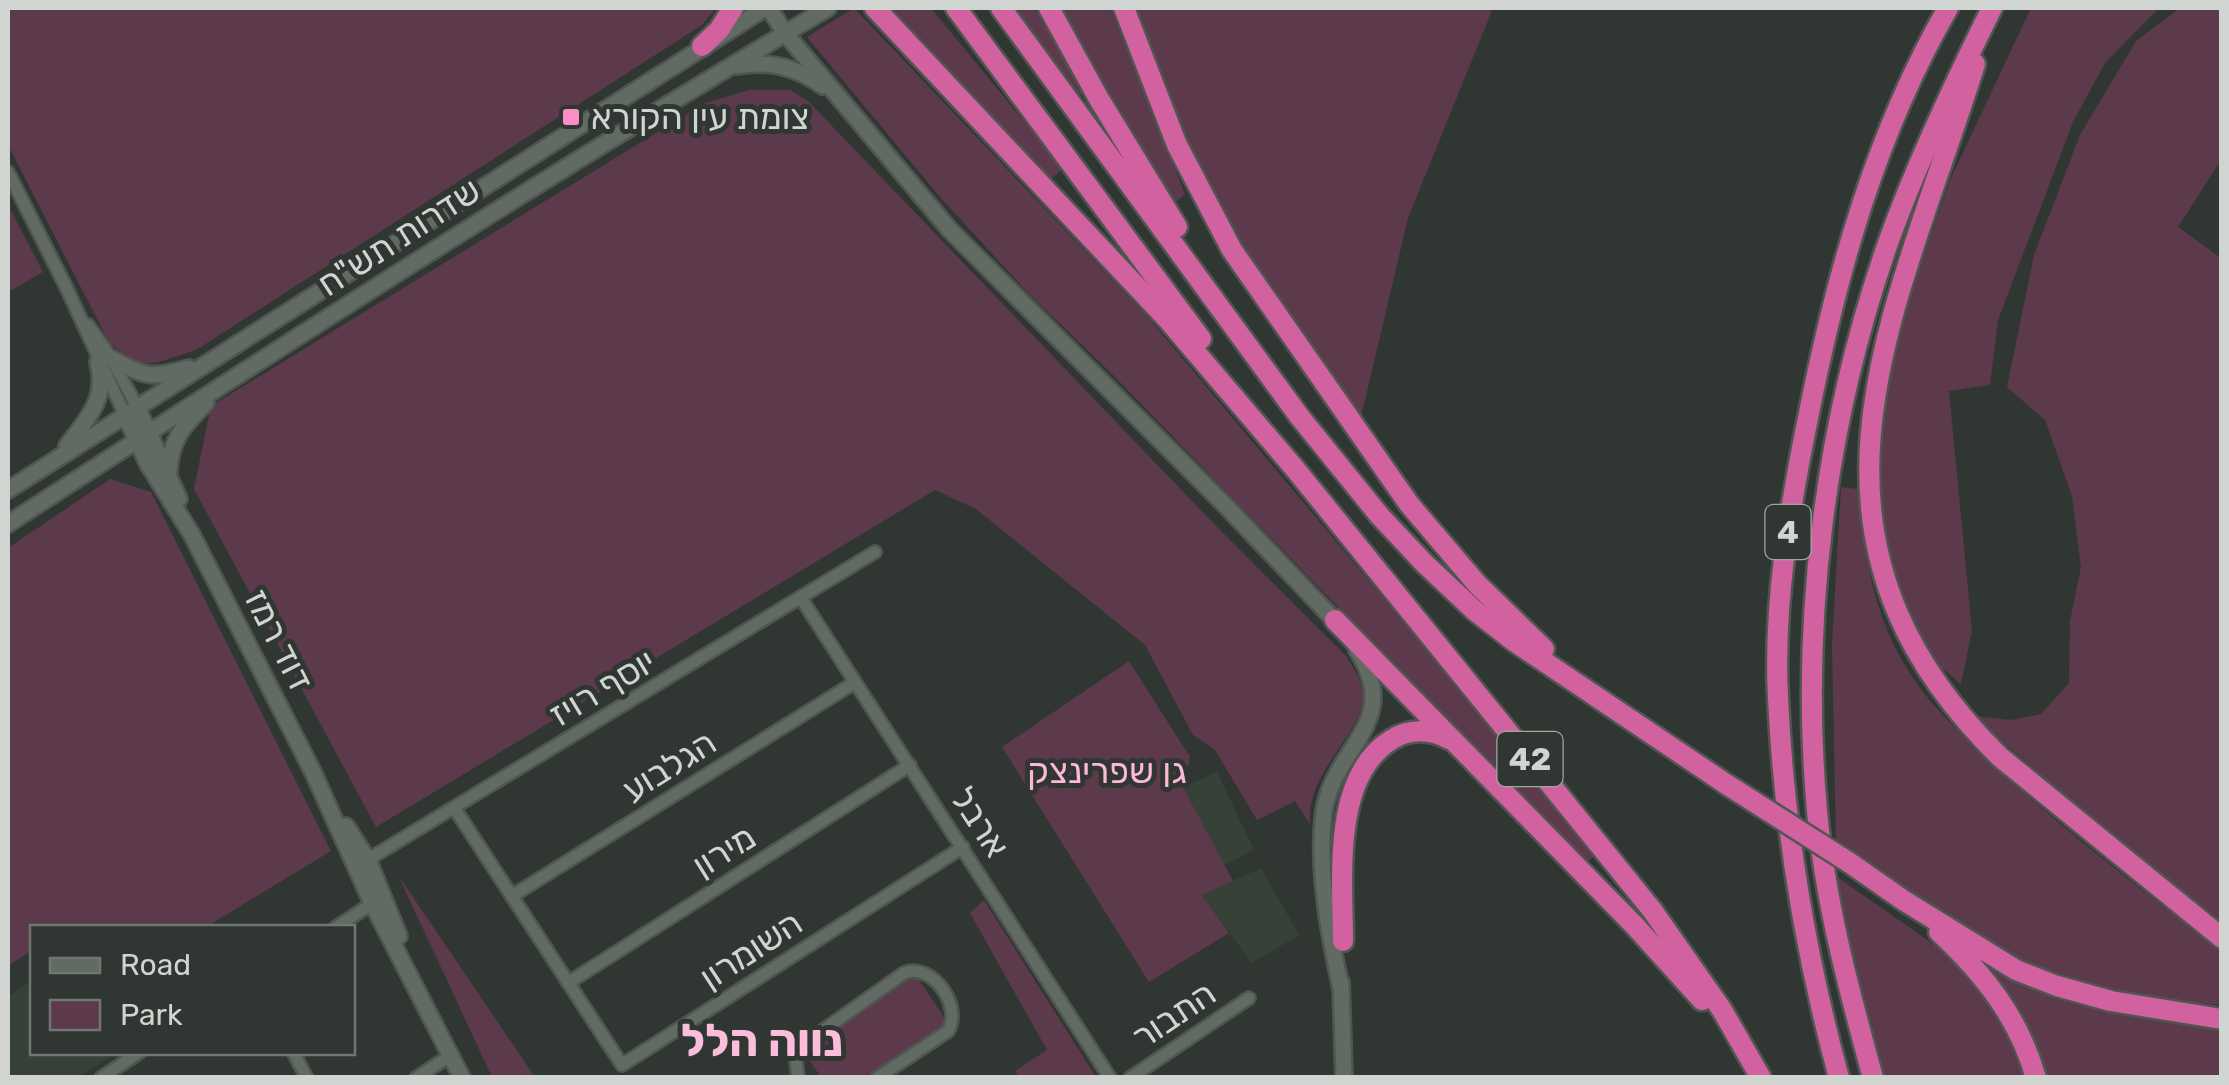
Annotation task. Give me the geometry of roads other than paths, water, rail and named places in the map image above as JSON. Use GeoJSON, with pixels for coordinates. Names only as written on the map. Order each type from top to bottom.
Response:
{"type":"FeatureCollection","features":[{"type":"Feature","properties":{"kind":"highway"},"geometry":{"type":"LineString","coordinates":[[702,46],[719,30],[733,8]]}},
{"type":"Feature","properties":{"kind":"highway","name":"42"},"geometry":{"type":"LineString","coordinates":[[875,8],[1169,321],[1296,470],[1652,910],[1761,1078]]}},
{"type":"Feature","properties":{"kind":"highway"},"geometry":{"type":"LineString","coordinates":[[956,8],[1296,470]]}},
{"type":"Feature","properties":{"kind":"highway"},"geometry":{"type":"LineString","coordinates":[[1001,8],[1248,344]]}},
{"type":"Feature","properties":{"kind":"highway","name":"42"},"geometry":{"type":"LineString","coordinates":[[1048,8],[1098,99],[1248,344],[1299,416],[1379,515],[1450,590],[1515,642],[1903,900],[1990,984],[2023,1038],[2036,1078]]}},
{"type":"Feature","properties":{"kind":"highway"},"geometry":{"type":"LineString","coordinates":[[1124,8],[1177,145],[1232,250],[1313,369],[1442,546],[1508,616],[1615,708]]}},
{"type":"Feature","properties":{"kind":"highway","name":"4"},"geometry":{"type":"LineString","coordinates":[[1839,1078],[1814,984],[1785,798],[1778,634],[1791,500],[1831,306],[1876,160],[1948,8]]}},
{"type":"Feature","properties":{"kind":"highway"},"geometry":{"type":"LineString","coordinates":[[1993,8],[1887,333],[1869,428],[1868,468],[1880,564],[1907,632],[1948,701],[1970,727],[2000,757],[2222,938]]}},
{"type":"Feature","properties":{"kind":"highway","name":"4"},"geometry":{"type":"LineString","coordinates":[[1873,1078],[1846,980],[1817,812],[1812,710],[1819,561],[1839,428],[1854,359],[1887,246],[1948,98],[1993,8]]}},
{"type":"Feature","properties":{"kind":"highway"},"geometry":{"type":"LineString","coordinates":[[1335,620],[1635,926],[1751,1058]]}},
{"type":"Feature","properties":{"kind":"highway"},"geometry":{"type":"LineString","coordinates":[[1343,941],[1343,843],[1348,810],[1368,760],[1382,745],[1400,734],[1415,731],[1448,737],[1467,753]]}},
{"type":"Feature","properties":{"kind":"highway"},"geometry":{"type":"LineString","coordinates":[[1903,900],[2016,970],[2057,986],[2111,1001],[2222,1019]]}},
{"type":"Feature","properties":{"kind":"main road","name":"שדרות תש\"ח"},"geometry":{"type":"LineString","coordinates":[[8,490],[767,8]]}},
{"type":"Feature","properties":{"kind":"main road"},"geometry":{"type":"LineString","coordinates":[[767,8],[846,108],[962,242],[1335,620],[1368,668],[1374,701],[1369,722],[1333,779],[1323,823],[1328,921],[1340,988]]}},
{"type":"Feature","properties":{"kind":"main road","name":"שדרות תש\"ח"},"geometry":{"type":"LineString","coordinates":[[8,524],[710,76],[828,8]]}},
{"type":"Feature","properties":{"kind":"main road"},"geometry":{"type":"LineString","coordinates":[[710,76],[754,63],[781,65],[808,76],[846,108]]}},
{"type":"Feature","properties":{"kind":"main road"},"geometry":{"type":"LineString","coordinates":[[58,457],[98,406],[105,360],[140,375],[164,375],[207,362]]}},
{"type":"Feature","properties":{"kind":"main road"},"geometry":{"type":"LineString","coordinates":[[169,475],[170,454],[180,429],[226,382]]}},
{"type":"Feature","properties":{"kind":"main road","name":"דוד רמז"},"geometry":{"type":"LineString","coordinates":[[131,411],[169,475],[192,535]]}},
{"type":"Feature","properties":{"kind":"main road","name":"דוד רמז"},"geometry":{"type":"LineString","coordinates":[[143,437],[148,464],[192,535],[362,864],[462,1078]]}},
{"type":"Feature","properties":{"kind":"main road"},"geometry":{"type":"LineString","coordinates":[[91,470],[123,459],[148,464]]}},
{"type":"Feature","properties":{"kind":"main road"},"geometry":{"type":"LineString","coordinates":[[1343,941],[1340,988],[1344,1078]]}},
{"type":"Feature","properties":{"kind":"street","name":"דוד רמז"},"geometry":{"type":"LineString","coordinates":[[8,172],[131,411]]}},
{"type":"Feature","properties":{"kind":"street","name":"יוסף רויז"},"geometry":{"type":"LineString","coordinates":[[362,864],[875,552]]}},
{"type":"Feature","properties":{"kind":"street","name":"ארבל"},"geometry":{"type":"LineString","coordinates":[[801,598],[1110,1078]]}},
{"type":"Feature","properties":{"kind":"street","name":"הגלבוע"},"geometry":{"type":"LineString","coordinates":[[512,896],[854,684]]}},
{"type":"Feature","properties":{"kind":"street","name":"מירון"},"geometry":{"type":"LineString","coordinates":[[568,982],[910,766]]}},
{"type":"Feature","properties":{"kind":"street","name":"השומרון"},"geometry":{"type":"LineString","coordinates":[[455,810],[622,1064],[963,847]]}},
{"type":"Feature","properties":{"kind":"street"},"geometry":{"type":"LineString","coordinates":[[340,925],[378,900]]}},
{"type":"Feature","properties":{"kind":"street"},"geometry":{"type":"LineString","coordinates":[[798,1078],[796,1061],[801,1046],[904,973],[922,972],[938,984],[952,1006],[953,1024],[877,1078]]}},
{"type":"Feature","properties":{"kind":"street","name":"התבור"},"geometry":{"type":"LineString","coordinates":[[1130,1078],[1249,998]]}},
{"type":"Feature","properties":{"kind":"street"},"geometry":{"type":"LineString","coordinates":[[101,1078],[136,1055]]}},
{"type":"Feature","properties":{"kind":"street"},"geometry":{"type":"LineString","coordinates":[[295,1055],[307,1078]]}},
{"type":"Feature","properties":{"kind":"street"},"geometry":{"type":"LineString","coordinates":[[416,1078],[452,1055]]}},
{"type":"Feature","properties":{"kind":"place","name":"צומת עין הקורא"},"geometry":{"type":"Point","coordinates":[571,117]}},
{"type":"Feature","properties":{"kind":"district","name":"נווה הלל"},"geometry":{"type":"Point","coordinates":[762,1040]}},
{"type":"Feature","properties":{"kind":"park label","name":"גן שפרינצק"},"geometry":{"type":"Point","coordinates":[1107,771]}}]}
